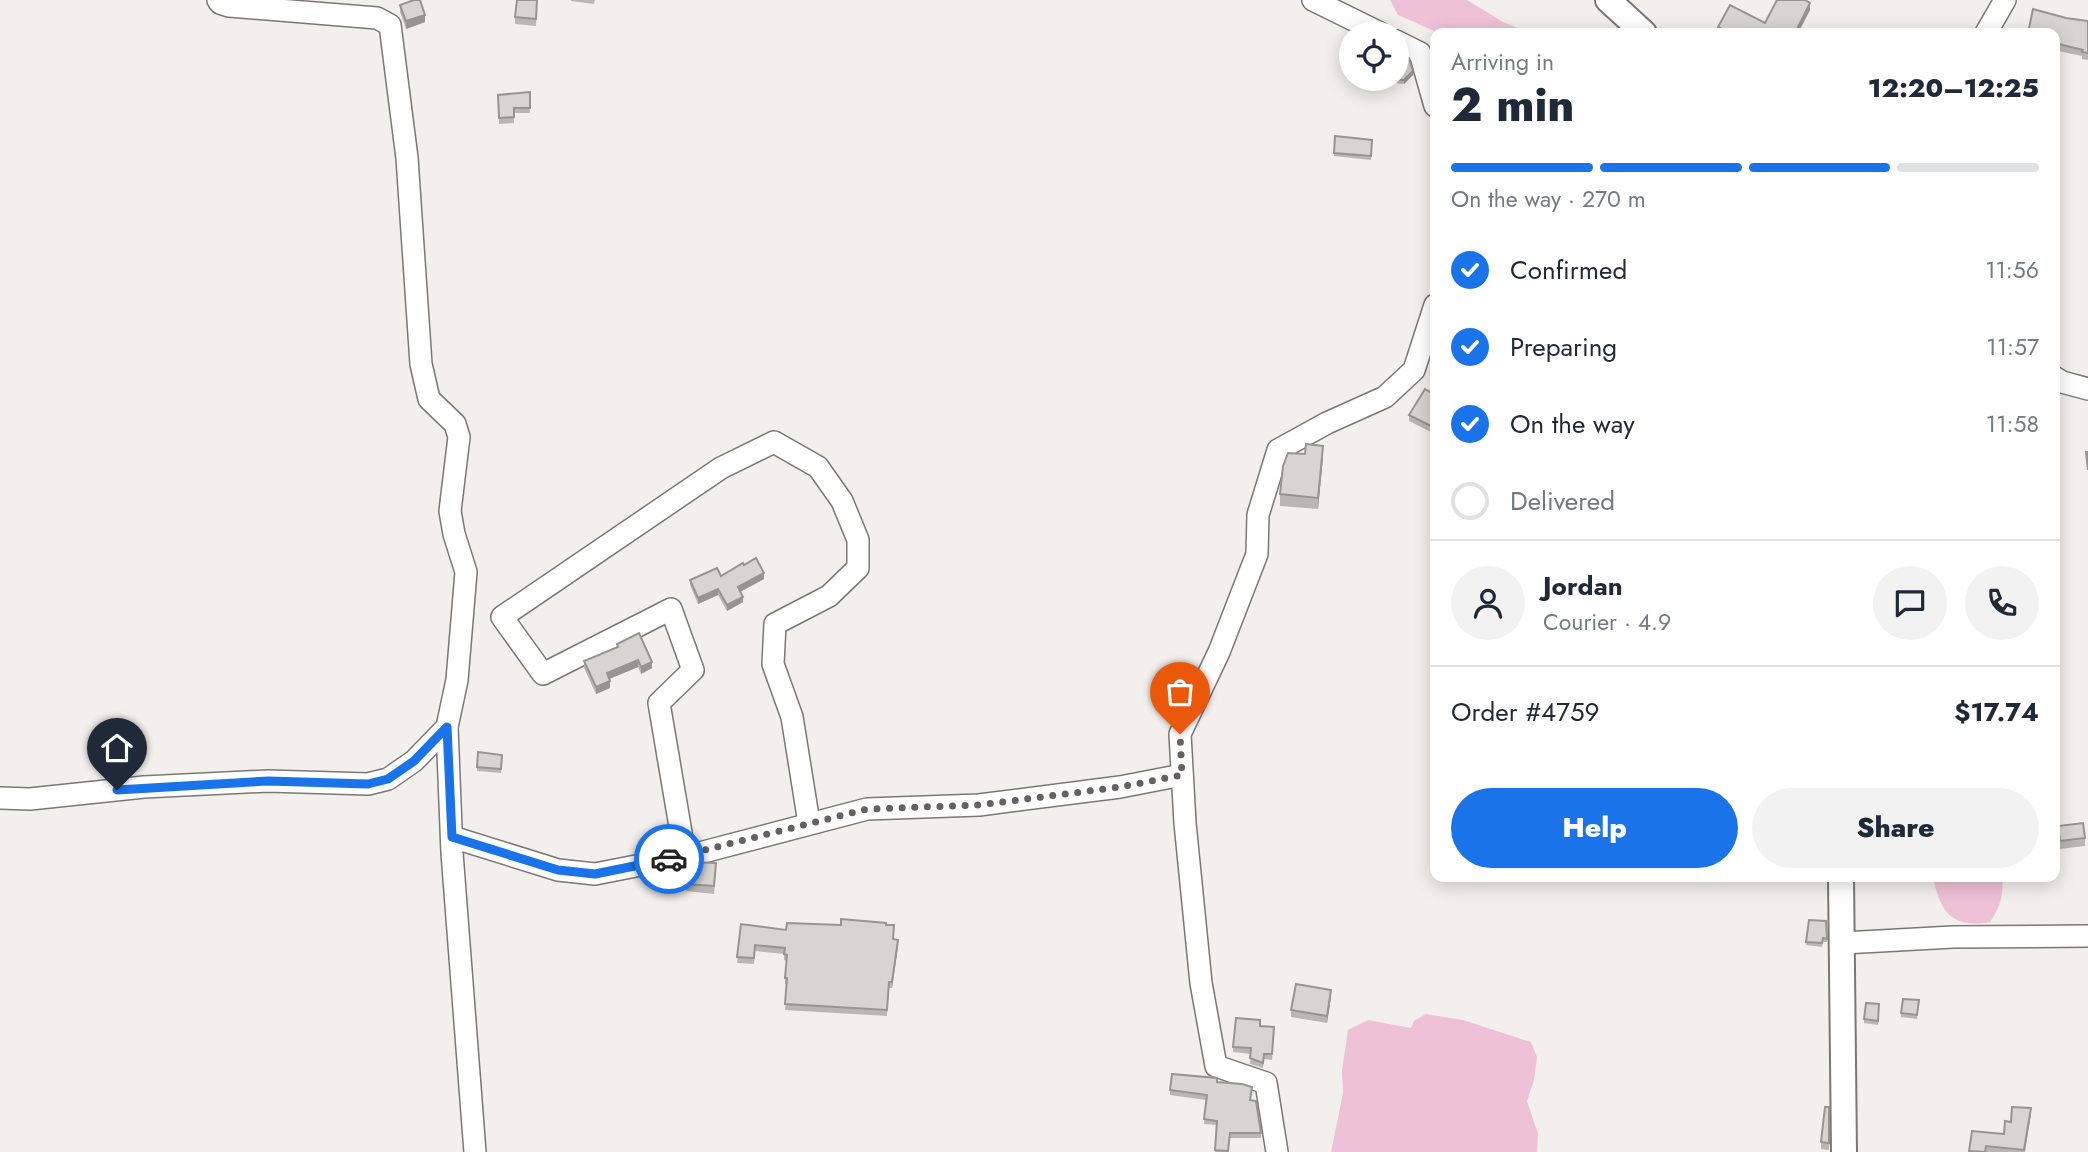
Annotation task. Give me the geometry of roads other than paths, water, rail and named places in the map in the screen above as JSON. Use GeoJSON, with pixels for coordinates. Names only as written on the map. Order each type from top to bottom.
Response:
{"type":"FeatureCollection","features":[{"type":"Feature","properties":{"kind":"street"},"geometry":{"type":"LineString","coordinates":[[218,0],[229,6],[377,18],[390,25],[407,158],[421,364],[429,399],[455,424],[459,437],[450,511],[466,572],[457,680],[447,727],[452,837],[475,1152]]}},
{"type":"Feature","properties":{"kind":"street"},"geometry":{"type":"LineString","coordinates":[[1313,0],[1356,21]]}},
{"type":"Feature","properties":{"kind":"street"},"geometry":{"type":"LineString","coordinates":[[1608,0],[1639,28]]}},
{"type":"Feature","properties":{"kind":"street"},"geometry":{"type":"LineString","coordinates":[[1989,28],[2006,0]]}},
{"type":"Feature","properties":{"kind":"street"},"geometry":{"type":"LineString","coordinates":[[1409,48],[1420,53],[1430,88]]}},
{"type":"Feature","properties":{"kind":"street"},"geometry":{"type":"LineString","coordinates":[[1277,1152],[1266,1083],[1216,1066],[1201,983],[1180,734],[1219,652],[1257,554],[1258,515],[1278,450],[1327,423],[1385,397],[1414,370],[1430,320]]}},
{"type":"Feature","properties":{"kind":"street"},"geometry":{"type":"LineString","coordinates":[[2060,381],[2088,389]]}},
{"type":"Feature","properties":{"kind":"street"},"geometry":{"type":"LineString","coordinates":[[685,856],[659,703],[693,670],[671,609],[543,674],[502,617],[721,468],[774,442],[818,467],[842,501],[858,540],[858,568],[829,596],[775,624],[774,664],[792,717],[809,823]]}},
{"type":"Feature","properties":{"kind":"street"},"geometry":{"type":"LineString","coordinates":[[0,798],[30,799],[144,787],[268,781],[368,784],[388,779],[414,761],[447,727]]}},
{"type":"Feature","properties":{"kind":"street"},"geometry":{"type":"LineString","coordinates":[[452,837],[558,870],[595,874],[685,856],[867,809],[979,805],[1120,787],[1182,775]]}},
{"type":"Feature","properties":{"kind":"street"},"geometry":{"type":"LineString","coordinates":[[1841,882],[1844,1152]]}},
{"type":"Feature","properties":{"kind":"street"},"geometry":{"type":"LineString","coordinates":[[1843,943],[1953,937],[2088,936]]}}]}
